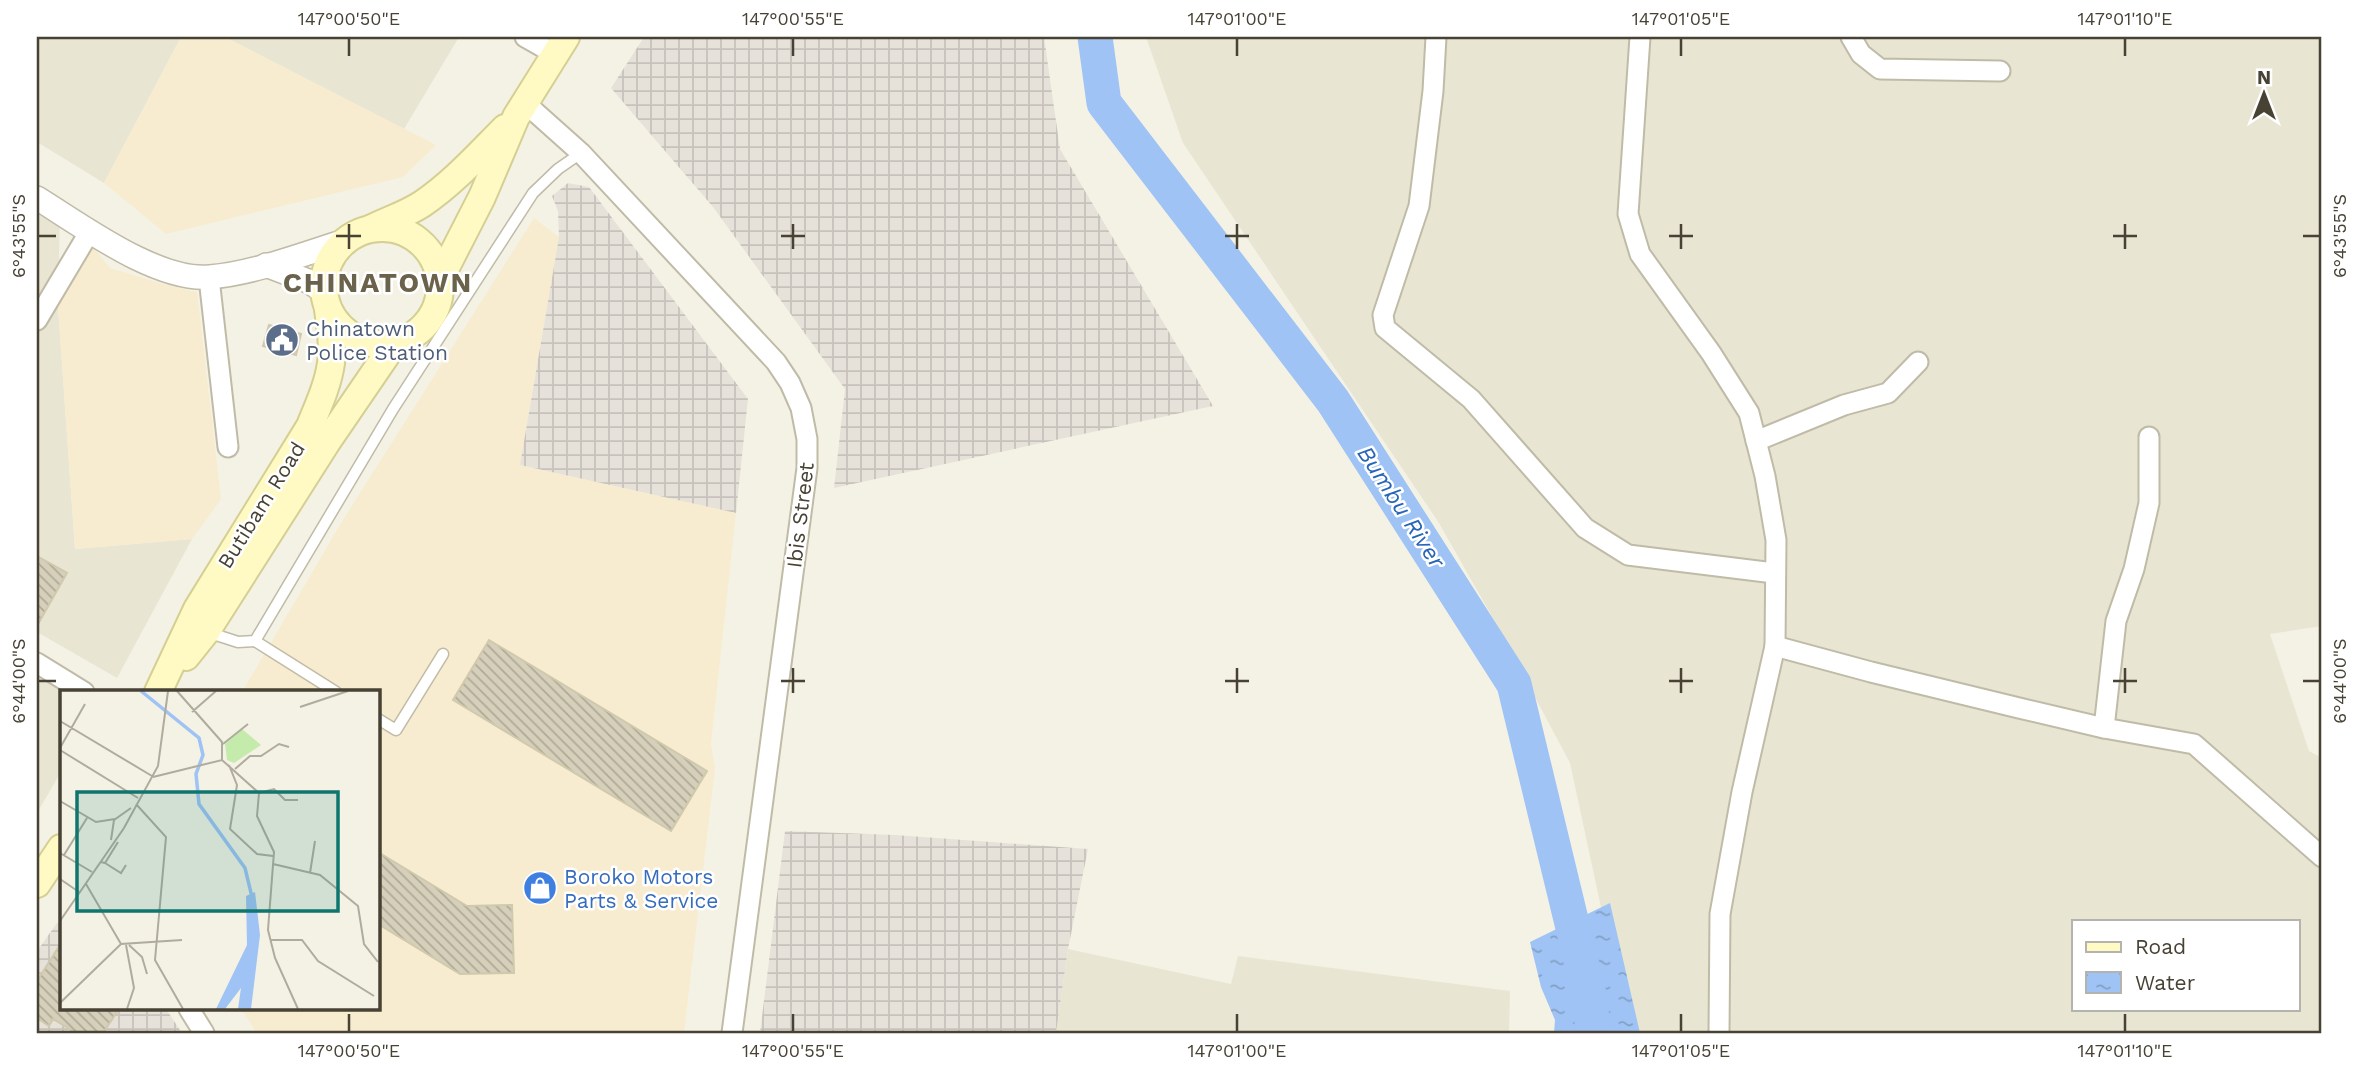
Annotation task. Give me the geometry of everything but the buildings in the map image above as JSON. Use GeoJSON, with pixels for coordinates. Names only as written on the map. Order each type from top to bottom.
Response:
{"type":"FeatureCollection","features":[{"type":"Feature","properties":{"kind":"main road"},"geometry":{"type":"LineString","coordinates":[[520,110],[454,179],[434,195],[419,206],[345,241],[332,255],[325,272],[326,300],[338,325],[352,337],[370,344],[394,344],[411,338],[428,324],[439,302],[441,277],[482,197],[520,110],[561,46]]}},
{"type":"Feature","properties":{"kind":"main road"},"geometry":{"type":"LineString","coordinates":[[370,229],[394,229],[416,238],[432,255],[441,277]]}},
{"type":"Feature","properties":{"kind":"main road","name":"Butibam Road"},"geometry":{"type":"LineString","coordinates":[[159,690],[197,608],[310,426],[331,365],[332,345],[326,300]]}},
{"type":"Feature","properties":{"kind":"main road","name":"Butibam Road"},"geometry":{"type":"LineString","coordinates":[[160,690],[206,632],[327,442],[394,344]]}},
{"type":"Feature","properties":{"kind":"main road"},"geometry":{"type":"LineString","coordinates":[[37,884],[60,850]]}},
{"type":"Feature","properties":{"kind":"street"},"geometry":{"type":"LineString","coordinates":[[524,37],[561,46]]}},
{"type":"Feature","properties":{"kind":"street"},"geometry":{"type":"LineString","coordinates":[[1436,37],[1433,91],[1419,206],[1383,315],[1385,328],[1471,399],[1586,528],[1628,555],[1774,573]]}},
{"type":"Feature","properties":{"kind":"street"},"geometry":{"type":"LineString","coordinates":[[1640,37],[1628,214],[1640,254],[1711,353],[1749,414],[1765,477],[1776,540],[1775,646],[1742,792],[1720,914],[1719,1033]]}},
{"type":"Feature","properties":{"kind":"street"},"geometry":{"type":"LineString","coordinates":[[1851,37],[1861,54],[1880,69],[2000,71]]}},
{"type":"Feature","properties":{"kind":"street","name":"Ibis Street"},"geometry":{"type":"LineString","coordinates":[[520,110],[581,153],[776,362],[790,383],[801,408],[807,439],[807,468],[732,1033]]}},
{"type":"Feature","properties":{"kind":"street"},"geometry":{"type":"LineString","coordinates":[[37,198],[130,255],[182,274],[209,278],[266,265],[345,241]]}},
{"type":"Feature","properties":{"kind":"street"},"geometry":{"type":"LineString","coordinates":[[37,320],[90,230]]}},
{"type":"Feature","properties":{"kind":"street"},"geometry":{"type":"LineString","coordinates":[[266,265],[316,285],[326,300]]}},
{"type":"Feature","properties":{"kind":"street"},"geometry":{"type":"LineString","coordinates":[[209,278],[228,447]]}},
{"type":"Feature","properties":{"kind":"street"},"geometry":{"type":"LineString","coordinates":[[1756,441],[1844,405],[1888,393],[1918,362]]}},
{"type":"Feature","properties":{"kind":"street"},"geometry":{"type":"LineString","coordinates":[[2104,728],[2116,621],[2134,569],[2149,503],[2149,437]]}},
{"type":"Feature","properties":{"kind":"street"},"geometry":{"type":"LineString","coordinates":[[1775,646],[2104,728],[2194,744],[2322,857]]}},
{"type":"Feature","properties":{"kind":"street"},"geometry":{"type":"LineString","coordinates":[[37,663],[81,690]]}},
{"type":"Feature","properties":{"kind":"street"},"geometry":{"type":"LineString","coordinates":[[190,1010],[204,1033]]}},
{"type":"Feature","properties":{"kind":"lane"},"geometry":{"type":"LineString","coordinates":[[206,632],[238,642],[248,643],[255,640],[393,409],[533,193],[558,169],[581,153]]}},
{"type":"Feature","properties":{"kind":"lane"},"geometry":{"type":"LineString","coordinates":[[255,640],[332,690]]}},
{"type":"Feature","properties":{"kind":"lane"},"geometry":{"type":"LineString","coordinates":[[380,720],[396,730],[443,654]]}},
{"type":"Feature","properties":{"kind":"shaded area"},"geometry":{"type":"Polygon","coordinates":[[[37,37],[181,37],[104,183],[37,142],[37,37]]]}},
{"type":"Feature","properties":{"kind":"shaded area"},"geometry":{"type":"Polygon","coordinates":[[[181,37],[225,37],[436,145],[403,177],[166,234],[104,183],[181,37]]]}},
{"type":"Feature","properties":{"kind":"shaded area"},"geometry":{"type":"Polygon","coordinates":[[[225,37],[459,37],[404,129],[225,37]]]}},
{"type":"Feature","properties":{"kind":"shaded area"},"geometry":{"type":"Polygon","coordinates":[[[644,37],[1044,37],[1060,149],[1213,406],[834,488],[845,389],[713,207],[611,88],[644,37]]]}},
{"type":"Feature","properties":{"kind":"shaded area"},"geometry":{"type":"Polygon","coordinates":[[[1146,37],[2322,37],[2322,626],[2270,634],[2309,751],[2322,758],[2322,1033],[1628,1033],[1570,763],[1439,523],[1183,143],[1146,37]]]}},
{"type":"Feature","properties":{"kind":"shaded area"},"geometry":{"type":"Polygon","coordinates":[[[568,183],[589,187],[748,399],[736,513],[520,465],[559,237],[558,211],[552,196],[568,183]]]}},
{"type":"Feature","properties":{"kind":"shaded area"},"geometry":{"type":"Polygon","coordinates":[[[37,199],[60,212],[58,307],[75,549],[192,539],[117,678],[37,632],[37,199]]]}},
{"type":"Feature","properties":{"kind":"shaded area","name":"Boroko Motors Parts & Service"},"geometry":{"type":"Polygon","coordinates":[[[534,218],[559,237],[520,465],[736,513],[711,744],[715,768],[684,1033],[257,1033],[242,1010],[380,1010],[380,690],[243,690],[341,523],[534,218]]]}},
{"type":"Feature","properties":{"kind":"shaded area"},"geometry":{"type":"Polygon","coordinates":[[[93,247],[110,268],[197,292],[221,499],[192,539],[75,549],[58,307],[93,247]]]}},
{"type":"Feature","properties":{"kind":"shaded area"},"geometry":{"type":"Polygon","coordinates":[[[37,666],[79,690],[60,690],[60,774],[37,813],[37,666]]]}},
{"type":"Feature","properties":{"kind":"shaded area"},"geometry":{"type":"Polygon","coordinates":[[[785,831],[896,835],[1088,849],[1068,949],[1056,1033],[760,1033],[785,831]]]}},
{"type":"Feature","properties":{"kind":"shaded area"},"geometry":{"type":"Polygon","coordinates":[[[57,923],[60,923],[60,1010],[167,1010],[182,1033],[37,1033],[37,951],[57,923]]]}},
{"type":"Feature","properties":{"kind":"shaded area"},"geometry":{"type":"Polygon","coordinates":[[[1068,949],[1231,984],[1238,956],[1510,991],[1509,1033],[1056,1033],[1068,949]]]}},
{"type":"Feature","properties":{"kind":"water"},"geometry":{"type":"Polygon","coordinates":[[[1610,903],[1640,1033],[1554,1033],[1555,1020],[1541,987],[1530,942],[1610,903]]]}},
{"type":"Feature","properties":{"kind":"waterway","name":"Bumbu River"},"geometry":{"type":"LineString","coordinates":[[1095,37],[1104,103],[1333,401],[1514,684],[1590,998],[1593,1033]]}},
{"type":"Feature","properties":{"kind":"place","name":"Chinatown Police Station"},"geometry":{"type":"Point","coordinates":[282,340]}},
{"type":"Feature","properties":{"kind":"place","name":"Boroko Motors Parts & Service"},"geometry":{"type":"Point","coordinates":[540,888]}},
{"type":"Feature","properties":{"kind":"district","name":"CHINATOWN"},"geometry":{"type":"Point","coordinates":[378,282]}}]}
